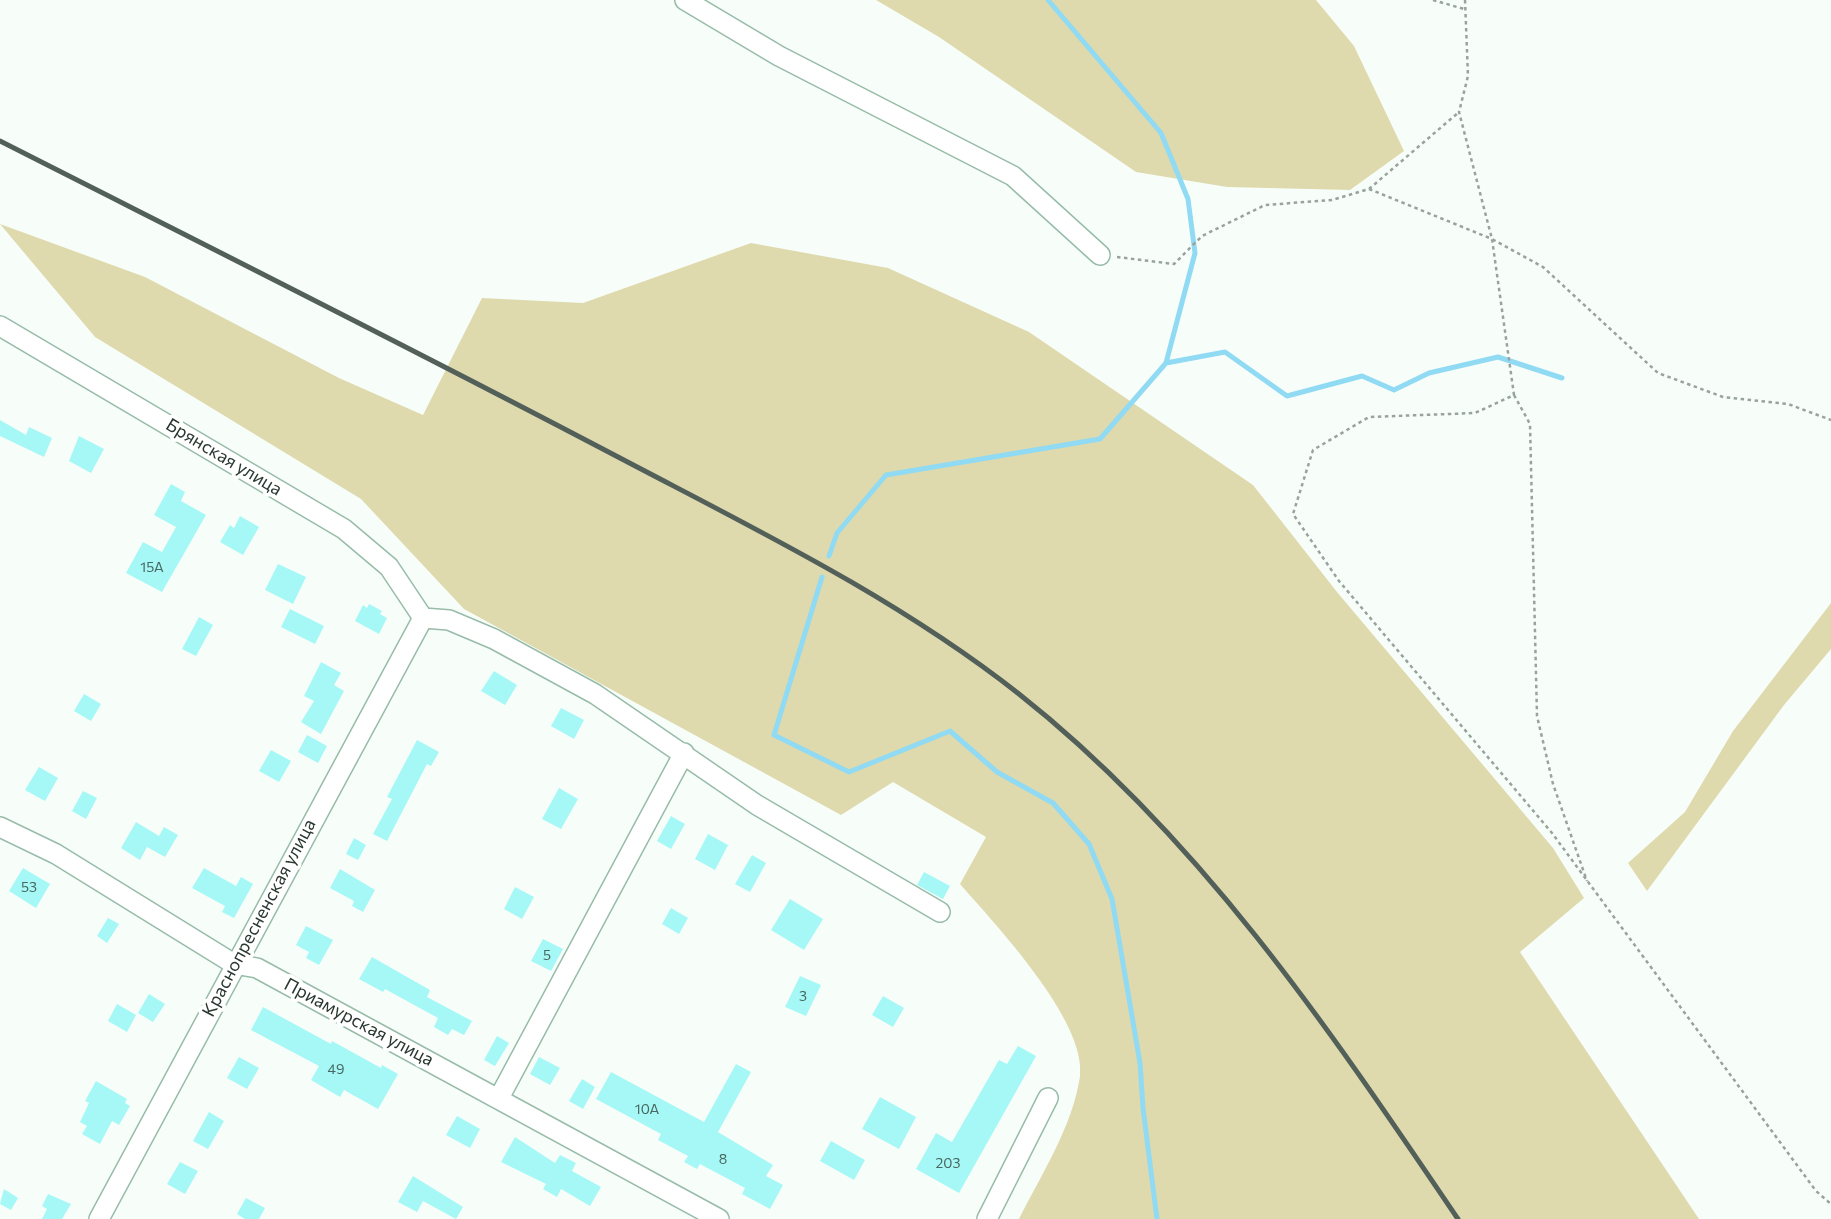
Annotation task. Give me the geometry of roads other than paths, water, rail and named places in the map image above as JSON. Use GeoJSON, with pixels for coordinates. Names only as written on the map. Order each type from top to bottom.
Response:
{"type":"FeatureCollection","features":[{"type":"Feature","properties":{"kind":"street"},"geometry":{"type":"LineString","coordinates":[[685,0],[779,56],[1013,176],[1100,255]]}},
{"type":"Feature","properties":{"kind":"street","name":"Брянская улица"},"geometry":{"type":"LineString","coordinates":[[0,326],[344,529],[389,568],[423,618]]}},
{"type":"Feature","properties":{"kind":"street"},"geometry":{"type":"LineString","coordinates":[[423,618],[449,621],[494,639],[595,694],[684,752],[757,805],[940,912]]}},
{"type":"Feature","properties":{"kind":"street","name":"Краснопресненская улица"},"geometry":{"type":"LineString","coordinates":[[99,1219],[234,964],[423,618]]}},
{"type":"Feature","properties":{"kind":"street"},"geometry":{"type":"LineString","coordinates":[[499,1098],[684,752]]}},
{"type":"Feature","properties":{"kind":"street","name":"Приамурская улица"},"geometry":{"type":"LineString","coordinates":[[0,827],[57,854],[234,964],[257,968],[719,1219]]}},
{"type":"Feature","properties":{"kind":"street"},"geometry":{"type":"LineString","coordinates":[[987,1219],[1048,1098]]}},
{"type":"Feature","properties":{"kind":"waterway"},"geometry":{"type":"LineString","coordinates":[[829,556],[837,533],[886,475],[1100,439],[1166,363],[1195,253],[1188,199],[1161,133],[1048,0]]}},
{"type":"Feature","properties":{"kind":"waterway"},"geometry":{"type":"LineString","coordinates":[[1166,363],[1225,352],[1287,396],[1362,376],[1394,390],[1429,373],[1498,357],[1562,378]]}},
{"type":"Feature","properties":{"kind":"waterway"},"geometry":{"type":"LineString","coordinates":[[822,577],[774,735],[849,772],[950,731],[997,772],[1053,803],[1089,844],[1112,899],[1140,1063],[1157,1219]]}},
{"type":"Feature","properties":{"kind":"railway"},"geometry":{"type":"LineString","coordinates":[[0,141],[466,378],[774,539],[875,596],[972,659],[1019,694],[1085,750],[1146,810],[1204,873],[1311,1008],[1458,1219]]}}]}
